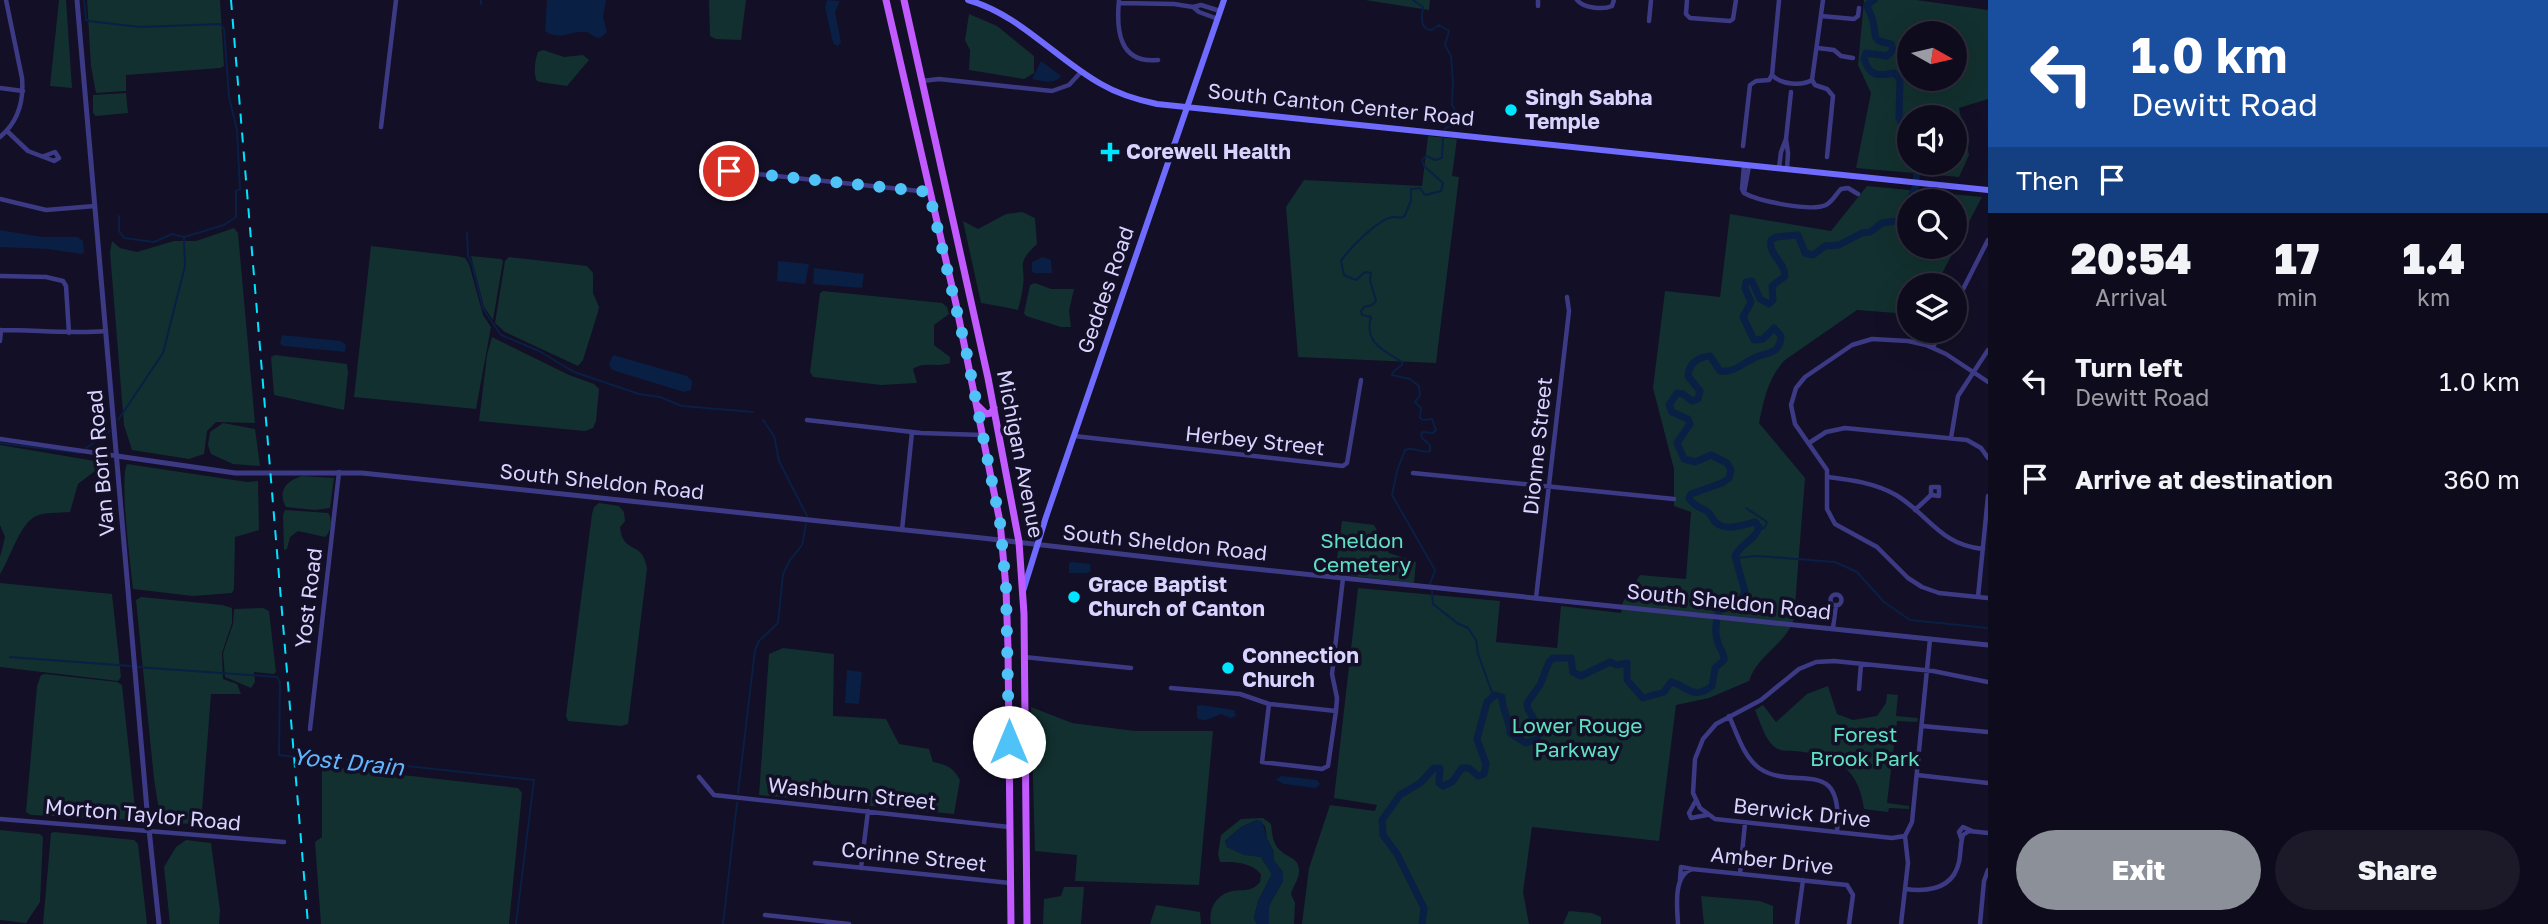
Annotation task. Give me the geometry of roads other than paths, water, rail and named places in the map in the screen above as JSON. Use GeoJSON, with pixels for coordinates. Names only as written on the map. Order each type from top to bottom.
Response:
{"type":"FeatureCollection","features":[{"type":"Feature","properties":{"kind":"main road","name":"Michigan Avenue"},"geometry":{"type":"LineString","coordinates":[[886,0],[977,405],[1002,540],[1008,648],[1011,924]]}},
{"type":"Feature","properties":{"kind":"main road","name":"Michigan Avenue"},"geometry":{"type":"LineString","coordinates":[[904,0],[994,408],[1019,542],[1025,681],[1027,924]]}},
{"type":"Feature","properties":{"kind":"main road","name":"South Canton Center Road"},"geometry":{"type":"LineString","coordinates":[[968,0],[1009,19],[1081,72],[1105,87],[1130,97],[1187,107],[1988,190]]}},
{"type":"Feature","properties":{"kind":"main road","name":"Geddes Road"},"geometry":{"type":"LineString","coordinates":[[1023,591],[1224,0]]}},
{"type":"Feature","properties":{"kind":"main road"},"geometry":{"type":"LineString","coordinates":[[915,128],[924,133],[932,129]]}},
{"type":"Feature","properties":{"kind":"main road"},"geometry":{"type":"LineString","coordinates":[[929,192],[937,186],[947,193]]}},
{"type":"Feature","properties":{"kind":"main road"},"geometry":{"type":"LineString","coordinates":[[977,405],[986,414],[991,413],[994,408]]}},
{"type":"Feature","properties":{"kind":"main road"},"geometry":{"type":"LineString","coordinates":[[986,448],[992,443],[1003,451]]}},
{"type":"Feature","properties":{"kind":"main road"},"geometry":{"type":"LineString","coordinates":[[1008,648],[1016,658],[1024,657]]}},
{"type":"Feature","properties":{"kind":"main road"},"geometry":{"type":"LineString","coordinates":[[1008,680],[1016,675],[1025,681]]}},
{"type":"Feature","properties":{"kind":"main road"},"geometry":{"type":"LineString","coordinates":[[1010,854],[1020,852],[1026,860]]}},
{"type":"Feature","properties":{"kind":"street"},"geometry":{"type":"LineString","coordinates":[[0,137],[18,115],[23,90],[6,0]]}},
{"type":"Feature","properties":{"kind":"street","name":"Van Born Road"},"geometry":{"type":"LineString","coordinates":[[78,0],[159,924]]}},
{"type":"Feature","properties":{"kind":"street"},"geometry":{"type":"LineString","coordinates":[[381,127],[396,0]]}},
{"type":"Feature","properties":{"kind":"street"},"geometry":{"type":"LineString","coordinates":[[1577,0],[1583,5],[1607,8],[1612,6],[1614,0]]}},
{"type":"Feature","properties":{"kind":"street"},"geometry":{"type":"LineString","coordinates":[[1649,21],[1651,0]]}},
{"type":"Feature","properties":{"kind":"street"},"geometry":{"type":"LineString","coordinates":[[1687,0],[1686,14],[1690,18],[1730,22],[1733,19],[1736,0]]}},
{"type":"Feature","properties":{"kind":"street"},"geometry":{"type":"LineString","coordinates":[[1743,146],[1751,85],[1756,80],[1769,80],[1772,75],[1779,0]]}},
{"type":"Feature","properties":{"kind":"street"},"geometry":{"type":"LineString","coordinates":[[1823,0],[1812,80],[1815,85],[1827,89],[1833,96],[1827,157]]}},
{"type":"Feature","properties":{"kind":"street"},"geometry":{"type":"LineString","coordinates":[[1158,60],[1133,56],[1125,49],[1118,21],[1119,2],[1183,3],[1199,12],[1219,15]]}},
{"type":"Feature","properties":{"kind":"street"},"geometry":{"type":"LineString","coordinates":[[1821,16],[1854,19],[1858,16],[1858,8]]}},
{"type":"Feature","properties":{"kind":"street"},"geometry":{"type":"LineString","coordinates":[[1818,48],[1834,50],[1841,56],[1853,58]]}},
{"type":"Feature","properties":{"kind":"street"},"geometry":{"type":"LineString","coordinates":[[921,81],[939,79],[1052,91],[1069,85],[1081,72]]}},
{"type":"Feature","properties":{"kind":"street"},"geometry":{"type":"LineString","coordinates":[[1772,75],[1788,86],[1791,92]]}},
{"type":"Feature","properties":{"kind":"street"},"geometry":{"type":"LineString","coordinates":[[1783,169],[1788,152],[1786,139],[1791,92],[1795,86],[1812,80]]}},
{"type":"Feature","properties":{"kind":"street"},"geometry":{"type":"LineString","coordinates":[[1782,82],[1803,84]]}},
{"type":"Feature","properties":{"kind":"street"},"geometry":{"type":"LineString","coordinates":[[0,88],[23,90]]}},
{"type":"Feature","properties":{"kind":"street"},"geometry":{"type":"LineString","coordinates":[[7,131],[28,150],[44,156]]}},
{"type":"Feature","properties":{"kind":"street"},"geometry":{"type":"LineString","coordinates":[[1746,166],[1744,193],[1770,201],[1814,207],[1828,203],[1841,189],[1848,188],[1858,194]]}},
{"type":"Feature","properties":{"kind":"street"},"geometry":{"type":"LineString","coordinates":[[729,171],[929,192]]}},
{"type":"Feature","properties":{"kind":"street"},"geometry":{"type":"LineString","coordinates":[[0,199],[46,210],[95,206]]}},
{"type":"Feature","properties":{"kind":"street"},"geometry":{"type":"LineString","coordinates":[[1967,281],[1988,240]]}},
{"type":"Feature","properties":{"kind":"street"},"geometry":{"type":"LineString","coordinates":[[0,276],[62,279],[66,286],[69,333]]}},
{"type":"Feature","properties":{"kind":"street","name":"Dionne Street"},"geometry":{"type":"LineString","coordinates":[[1536,598],[1569,311],[1567,298]]}},
{"type":"Feature","properties":{"kind":"street"},"geometry":{"type":"LineString","coordinates":[[0,341],[1,330],[69,333],[106,331]]}},
{"type":"Feature","properties":{"kind":"street"},"geometry":{"type":"LineString","coordinates":[[1988,382],[1933,347],[1908,341],[1861,341],[1805,377],[1794,392],[1791,409],[1795,424],[1824,463],[1828,477],[1827,509],[1838,527],[1877,547],[1908,578],[1922,587],[1939,593],[1988,598]]}},
{"type":"Feature","properties":{"kind":"street"},"geometry":{"type":"LineString","coordinates":[[1933,347],[1935,343]]}},
{"type":"Feature","properties":{"kind":"street"},"geometry":{"type":"LineString","coordinates":[[1951,438],[1956,400],[1988,350]]}},
{"type":"Feature","properties":{"kind":"street","name":"Herbey Street"},"geometry":{"type":"LineString","coordinates":[[1074,436],[1343,466],[1347,463],[1361,380]]}},
{"type":"Feature","properties":{"kind":"street"},"geometry":{"type":"LineString","coordinates":[[807,419],[912,432],[983,435]]}},
{"type":"Feature","properties":{"kind":"street"},"geometry":{"type":"LineString","coordinates":[[1809,443],[1826,432],[1845,428],[1967,440],[1981,448],[1988,457]]}},
{"type":"Feature","properties":{"kind":"street"},"geometry":{"type":"LineString","coordinates":[[902,530],[912,432]]}},
{"type":"Feature","properties":{"kind":"street"},"geometry":{"type":"LineString","coordinates":[[0,439],[117,456]]}},
{"type":"Feature","properties":{"kind":"street"},"geometry":{"type":"LineString","coordinates":[[1981,448],[1988,442]]}},
{"type":"Feature","properties":{"kind":"street","name":"South Sheldon Road"},"geometry":{"type":"LineString","coordinates":[[117,456],[235,473],[340,472],[1988,645]]}},
{"type":"Feature","properties":{"kind":"street","name":"Yost Road"},"geometry":{"type":"LineString","coordinates":[[310,729],[340,472]]}},
{"type":"Feature","properties":{"kind":"street"},"geometry":{"type":"LineString","coordinates":[[1413,473],[1674,499]]}},
{"type":"Feature","properties":{"kind":"street"},"geometry":{"type":"LineString","coordinates":[[1828,477],[1877,486],[1897,496],[1948,540],[1965,547],[1983,549]]}},
{"type":"Feature","properties":{"kind":"street"},"geometry":{"type":"LineString","coordinates":[[1915,510],[1931,495]]}},
{"type":"Feature","properties":{"kind":"street"},"geometry":{"type":"LineString","coordinates":[[1978,597],[1988,496]]}},
{"type":"Feature","properties":{"kind":"street"},"geometry":{"type":"LineString","coordinates":[[1269,704],[1262,762],[1322,769],[1328,766],[1336,711],[1337,698],[1332,674],[1343,578]]}},
{"type":"Feature","properties":{"kind":"street"},"geometry":{"type":"LineString","coordinates":[[1833,628],[1836,605]]}},
{"type":"Feature","properties":{"kind":"street"},"geometry":{"type":"LineString","coordinates":[[1901,924],[1908,856],[1905,836],[1912,822],[1930,639]]}},
{"type":"Feature","properties":{"kind":"street"},"geometry":{"type":"LineString","coordinates":[[1024,657],[1131,668]]}},
{"type":"Feature","properties":{"kind":"street"},"geometry":{"type":"LineString","coordinates":[[1707,815],[1691,818],[1689,813],[1695,801],[1692,786],[1697,751],[1706,734],[1729,716],[1761,700],[1791,674],[1807,665],[1828,661],[1927,670],[1988,682]]}},
{"type":"Feature","properties":{"kind":"street"},"geometry":{"type":"LineString","coordinates":[[1859,690],[1861,664]]}},
{"type":"Feature","properties":{"kind":"street"},"geometry":{"type":"LineString","coordinates":[[1171,688],[1240,694],[1269,704],[1336,711]]}},
{"type":"Feature","properties":{"kind":"street"},"geometry":{"type":"LineString","coordinates":[[1729,716],[1746,752],[1759,768],[1776,775],[1815,779],[1830,789],[1838,809],[1836,832]]}},
{"type":"Feature","properties":{"kind":"street"},"geometry":{"type":"LineString","coordinates":[[1922,726],[1988,732]]}},
{"type":"Feature","properties":{"kind":"street"},"geometry":{"type":"LineString","coordinates":[[1917,775],[1988,782]]}},
{"type":"Feature","properties":{"kind":"street","name":"Washburn Street"},"geometry":{"type":"LineString","coordinates":[[699,777],[714,795],[1009,827]]}},
{"type":"Feature","properties":{"kind":"street","name":"Berwick Drive"},"geometry":{"type":"LineString","coordinates":[[1695,801],[1707,815],[1720,820],[1892,838],[1905,836]]}},
{"type":"Feature","properties":{"kind":"street"},"geometry":{"type":"LineString","coordinates":[[861,868],[868,811]]}},
{"type":"Feature","properties":{"kind":"street","name":"Morton Taylor Road"},"geometry":{"type":"LineString","coordinates":[[0,819],[284,842]]}},
{"type":"Feature","properties":{"kind":"street"},"geometry":{"type":"LineString","coordinates":[[1740,874],[1745,823]]}},
{"type":"Feature","properties":{"kind":"street"},"geometry":{"type":"LineString","coordinates":[[1905,889],[1928,890],[1947,882],[1958,867],[1965,833],[1988,833]]}},
{"type":"Feature","properties":{"kind":"street","name":"Corinne Street"},"geometry":{"type":"LineString","coordinates":[[815,863],[1010,883]]}},
{"type":"Feature","properties":{"kind":"street","name":"Amber Drive"},"geometry":{"type":"LineString","coordinates":[[1678,924],[1677,907],[1683,869],[1849,887],[1853,895],[1849,924]]}},
{"type":"Feature","properties":{"kind":"street"},"geometry":{"type":"LineString","coordinates":[[1980,924],[1988,870]]}},
{"type":"Feature","properties":{"kind":"street"},"geometry":{"type":"LineString","coordinates":[[1797,924],[1803,880]]}},
{"type":"Feature","properties":{"kind":"street"},"geometry":{"type":"LineString","coordinates":[[1981,908],[1988,908]]}},
{"type":"Feature","properties":{"kind":"street"},"geometry":{"type":"LineString","coordinates":[[765,915],[849,924]]}},
{"type":"Feature","properties":{"kind":"water"},"geometry":{"type":"Polygon","coordinates":[[[547,0],[606,0],[603,17],[607,32],[600,38],[584,32],[550,34],[545,31],[547,0]]]}},
{"type":"Feature","properties":{"kind":"water"},"geometry":{"type":"Polygon","coordinates":[[[827,0],[840,1],[835,12],[841,42],[838,46],[832,39],[825,7],[827,0]]]}},
{"type":"Feature","properties":{"kind":"water"},"geometry":{"type":"Polygon","coordinates":[[[1041,61],[1061,76],[1051,81],[1032,79],[1041,61]]]}},
{"type":"Feature","properties":{"kind":"water"},"geometry":{"type":"Polygon","coordinates":[[[0,230],[42,237],[78,237],[83,241],[84,253],[0,247],[0,230]]]}},
{"type":"Feature","properties":{"kind":"water"},"geometry":{"type":"Polygon","coordinates":[[[1043,257],[1051,260],[1052,273],[1034,273],[1032,262],[1043,257]]]}},
{"type":"Feature","properties":{"kind":"water"},"geometry":{"type":"Polygon","coordinates":[[[778,261],[809,264],[805,284],[777,281],[778,261]]]}},
{"type":"Feature","properties":{"kind":"water"},"geometry":{"type":"Polygon","coordinates":[[[814,268],[864,274],[862,288],[813,284],[814,268]]]}},
{"type":"Feature","properties":{"kind":"water"},"geometry":{"type":"Polygon","coordinates":[[[282,335],[341,341],[346,345],[345,352],[283,346],[280,344],[282,335]]]}},
{"type":"Feature","properties":{"kind":"water"},"geometry":{"type":"Polygon","coordinates":[[[613,355],[687,376],[692,381],[691,390],[684,392],[612,370],[609,364],[613,355]]]}},
{"type":"Feature","properties":{"kind":"water"},"geometry":{"type":"Polygon","coordinates":[[[1069,563],[1090,564],[1091,571],[1069,573],[1069,563]]]}},
{"type":"Feature","properties":{"kind":"water"},"geometry":{"type":"Polygon","coordinates":[[[847,670],[862,672],[859,704],[845,703],[847,670]]]}},
{"type":"Feature","properties":{"kind":"water"},"geometry":{"type":"Polygon","coordinates":[[[1197,706],[1234,710],[1236,716],[1231,718],[1221,714],[1203,720],[1197,718],[1197,706]]]}},
{"type":"Feature","properties":{"kind":"water"},"geometry":{"type":"Polygon","coordinates":[[[1281,776],[1317,780],[1320,784],[1316,788],[1284,784],[1276,780],[1281,776]]]}},
{"type":"Feature","properties":{"kind":"water"},"geometry":{"type":"Polygon","coordinates":[[[1257,820],[1262,821],[1274,852],[1274,861],[1283,872],[1283,881],[1269,906],[1269,924],[1257,924],[1254,918],[1258,901],[1272,874],[1261,857],[1244,855],[1227,847],[1225,841],[1241,827],[1257,820]]]}},
{"type":"Feature","properties":{"kind":"waterway"},"geometry":{"type":"LineString","coordinates":[[84,0],[86,20],[89,21],[140,27],[220,24],[224,29],[229,97],[237,130],[240,189],[236,191],[236,217],[224,225],[184,237],[172,234],[154,242],[124,238],[119,231],[119,216]]}},
{"type":"Feature","properties":{"kind":"waterway"},"geometry":{"type":"LineString","coordinates":[[1413,0],[1423,7],[1422,22],[1425,27],[1432,30],[1439,25],[1449,31],[1445,45],[1451,56],[1452,105],[1464,117],[1461,125],[1445,129]]}},
{"type":"Feature","properties":{"kind":"waterway"},"geometry":{"type":"LineString","coordinates":[[1874,0],[1867,5],[1876,37],[1891,44],[1893,50],[1887,56],[1866,53],[1864,59],[1875,74],[1894,73],[1900,79],[1899,105]]}},
{"type":"Feature","properties":{"kind":"waterway"},"geometry":{"type":"LineString","coordinates":[[1430,584],[1435,570],[1392,495],[1405,450],[1430,451],[1430,445],[1421,434],[1433,433],[1436,430],[1432,419],[1420,418],[1421,408],[1415,402],[1420,395],[1419,386],[1410,379],[1392,375],[1402,362],[1376,344],[1370,333],[1371,317],[1362,315],[1364,307],[1376,301],[1370,280],[1371,273],[1365,272],[1356,280],[1344,275],[1341,261],[1357,242],[1380,223],[1393,217],[1404,217],[1411,201],[1411,189],[1420,188],[1425,195],[1441,191],[1443,183],[1424,166],[1422,160],[1426,156],[1435,160],[1442,158],[1443,138]]}},
{"type":"Feature","properties":{"kind":"waterway"},"geometry":{"type":"LineString","coordinates":[[1915,189],[1916,175]]}},
{"type":"Feature","properties":{"kind":"waterway"},"geometry":{"type":"LineString","coordinates":[[1422,924],[1424,908],[1397,854],[1383,835],[1382,820],[1400,795],[1420,783],[1434,768],[1440,768],[1439,783],[1443,786],[1452,782],[1462,768],[1469,768],[1478,776],[1484,774],[1486,764],[1477,739],[1487,702],[1495,695],[1502,697],[1510,733],[1526,743],[1537,739],[1540,730],[1527,703],[1540,685],[1553,658],[1571,658],[1573,672],[1581,676],[1610,662],[1617,665],[1627,663],[1627,680],[1643,698],[1664,692],[1671,682],[1695,692],[1712,686],[1715,668],[1724,660],[1716,635],[1719,611],[1741,600],[1745,592],[1735,556],[1759,527],[1755,522],[1724,527],[1691,501],[1691,494],[1722,483],[1729,478],[1731,470],[1727,463],[1711,455],[1695,462],[1684,459],[1677,443],[1690,424],[1688,419],[1672,412],[1669,405],[1677,393],[1692,401],[1698,399],[1700,391],[1688,376],[1692,364],[1698,359],[1710,356],[1720,371],[1729,371],[1778,347],[1781,336],[1774,328],[1763,339],[1754,340],[1743,317],[1751,302],[1745,288],[1746,282],[1752,281],[1760,299],[1769,304],[1773,300],[1772,286],[1785,276],[1772,250],[1771,240],[1798,235],[1805,253],[1813,255],[1825,246],[1839,245],[1862,233],[1870,232],[1882,223],[1897,221]]}},
{"type":"Feature","properties":{"kind":"waterway"},"geometry":{"type":"LineString","coordinates":[[467,233],[468,256],[483,309],[501,335],[539,351],[574,372],[639,394],[660,397],[682,406],[753,412]]}},
{"type":"Feature","properties":{"kind":"waterway"},"geometry":{"type":"LineString","coordinates":[[118,420],[163,353],[185,266],[184,238]]}},
{"type":"Feature","properties":{"kind":"waterway"},"geometry":{"type":"LineString","coordinates":[[763,420],[774,436],[779,461],[807,516]]}},
{"type":"Feature","properties":{"kind":"waterway"},"geometry":{"type":"LineString","coordinates":[[86,448],[110,431]]}},
{"type":"Feature","properties":{"kind":"waterway"},"geometry":{"type":"LineString","coordinates":[[0,443],[80,453]]}},
{"type":"Feature","properties":{"kind":"waterway"},"geometry":{"type":"LineString","coordinates":[[1746,508],[1767,522],[1765,527],[1759,530]]}},
{"type":"Feature","properties":{"kind":"waterway"},"geometry":{"type":"LineString","coordinates":[[738,793],[755,650],[759,641],[778,623],[783,574],[802,545],[806,524]]}},
{"type":"Feature","properties":{"kind":"waterway"},"geometry":{"type":"LineString","coordinates":[[1735,558],[1757,556],[1835,562],[1857,572],[1884,602],[1910,620],[1988,628]]}},
{"type":"Feature","properties":{"kind":"waterway"},"geometry":{"type":"LineString","coordinates":[[1432,591],[1433,604],[1468,628],[1476,640],[1478,654],[1493,695]]}},
{"type":"Feature","properties":{"kind":"waterway","name":"Yost Drain"},"geometry":{"type":"LineString","coordinates":[[10,657],[131,666]]}},
{"type":"Feature","properties":{"kind":"waterway","name":"Yost Drain"},"geometry":{"type":"LineString","coordinates":[[137,667],[277,677],[280,682],[279,755],[306,755],[534,780],[516,924]]}},
{"type":"Feature","properties":{"kind":"waterway"},"geometry":{"type":"LineString","coordinates":[[723,924],[737,803]]}},
{"type":"Feature","properties":{"kind":"railway"},"geometry":{"type":"LineString","coordinates":[[231,0],[308,924]]}},
{"type":"Feature","properties":{"kind":"place","name":"Singh Sabha Temple"},"geometry":{"type":"Point","coordinates":[1511,110]}},
{"type":"Feature","properties":{"kind":"place","name":"Corewell Health"},"geometry":{"type":"Point","coordinates":[1110,152]}},
{"type":"Feature","properties":{"kind":"place","name":"Grace Baptist Church of Canton"},"geometry":{"type":"Point","coordinates":[1074,597]}},
{"type":"Feature","properties":{"kind":"place","name":"Connection Church"},"geometry":{"type":"Point","coordinates":[1228,668]}},
{"type":"Feature","properties":{"kind":"park label","name":"Sheldon Cemetery"},"geometry":{"type":"Point","coordinates":[1362,553]}},
{"type":"Feature","properties":{"kind":"park label","name":"Lower Rouge Parkway"},"geometry":{"type":"Point","coordinates":[1577,738]}},
{"type":"Feature","properties":{"kind":"park label","name":"Forest Brook Park"},"geometry":{"type":"Point","coordinates":[1865,747]}}]}
